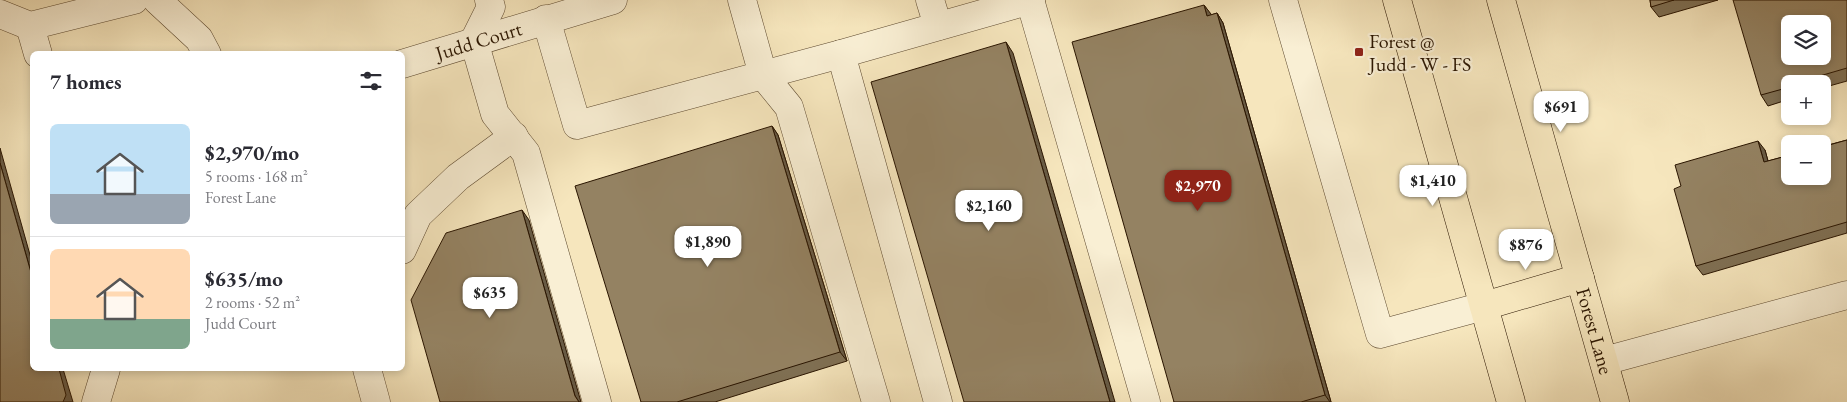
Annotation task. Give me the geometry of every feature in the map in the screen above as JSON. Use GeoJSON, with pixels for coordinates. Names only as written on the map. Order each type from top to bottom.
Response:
{"type":"FeatureCollection","features":[{"type":"Feature","properties":{"kind":"main road"},"geometry":{"type":"LineString","coordinates":[[1397,0],[1511,402]]}},
{"type":"Feature","properties":{"kind":"main road","name":"Forest Lane"},"geometry":{"type":"LineString","coordinates":[[1501,0],[1615,402]]}},
{"type":"Feature","properties":{"kind":"main road"},"geometry":{"type":"LineString","coordinates":[[1484,306],[1580,278]]}},
{"type":"Feature","properties":{"kind":"street"},"geometry":{"type":"LineString","coordinates":[[0,14],[30,26],[71,8],[134,0]]}},
{"type":"Feature","properties":{"kind":"street"},"geometry":{"type":"LineString","coordinates":[[157,0],[199,39],[205,51]]}},
{"type":"Feature","properties":{"kind":"street"},"geometry":{"type":"LineString","coordinates":[[488,0],[490,7],[474,41],[495,114],[526,153],[597,402]]}},
{"type":"Feature","properties":{"kind":"street","name":"Judd Court"},"geometry":{"type":"LineString","coordinates":[[405,63],[613,0]]}},
{"type":"Feature","properties":{"kind":"street"},"geometry":{"type":"LineString","coordinates":[[742,0],[763,75],[789,107],[876,402]]}},
{"type":"Feature","properties":{"kind":"street"},"geometry":{"type":"LineString","coordinates":[[930,0],[938,26]]}},
{"type":"Feature","properties":{"kind":"street"},"geometry":{"type":"LineString","coordinates":[[546,19],[577,125],[841,54],[1031,0],[1146,402]]}},
{"type":"Feature","properties":{"kind":"street"},"geometry":{"type":"LineString","coordinates":[[1283,0],[1380,334],[1484,306]]}},
{"type":"Feature","properties":{"kind":"street"},"geometry":{"type":"LineString","coordinates":[[30,26],[37,51]]}},
{"type":"Feature","properties":{"kind":"street"},"geometry":{"type":"LineString","coordinates":[[841,54],[938,402]]}},
{"type":"Feature","properties":{"kind":"street"},"geometry":{"type":"LineString","coordinates":[[405,243],[418,215],[458,177],[514,136]]}},
{"type":"Feature","properties":{"kind":"street"},"geometry":{"type":"LineString","coordinates":[[1604,361],[1847,295]]}},
{"type":"Feature","properties":{"kind":"street"},"geometry":{"type":"LineString","coordinates":[[96,402],[105,371]]}},
{"type":"Feature","properties":{"kind":"street"},"geometry":{"type":"LineString","coordinates":[[368,371],[376,402]]}},
{"type":"Feature","properties":{"kind":"building"},"geometry":{"type":"Polygon","coordinates":[[[1650,0],[1674,0],[1651,7],[1650,0]]]}},
{"type":"Feature","properties":{"kind":"building"},"geometry":{"type":"Polygon","coordinates":[[[1733,0],[1847,0],[1847,68],[1823,75],[1781,75],[1781,89],[1761,95],[1733,0]]]}},
{"type":"Feature","properties":{"kind":"building"},"geometry":{"type":"Polygon","coordinates":[[[1204,5],[1207,16],[1217,13],[1325,395],[1301,402],[1174,402],[1072,42],[1204,5]]]}},
{"type":"Feature","properties":{"kind":"building"},"geometry":{"type":"Polygon","coordinates":[[[1006,42],[1110,402],[964,402],[871,82],[1006,42]]]}},
{"type":"Feature","properties":{"kind":"building"},"geometry":{"type":"Polygon","coordinates":[[[772,126],[840,352],[677,402],[641,402],[575,186],[772,126]]]}},
{"type":"Feature","properties":{"kind":"building"},"geometry":{"type":"Polygon","coordinates":[[[1847,140],[1847,222],[1696,266],[1674,189],[1681,186],[1675,165],[1758,141],[1764,162],[1781,157],[1781,185],[1831,185],[1831,144],[1847,140]]]}},
{"type":"Feature","properties":{"kind":"building"},"geometry":{"type":"Polygon","coordinates":[[[0,163],[30,269],[30,371],[60,371],[66,395],[63,402],[0,402],[0,163]]]}},
{"type":"Feature","properties":{"kind":"building"},"geometry":{"type":"Polygon","coordinates":[[[522,210],[575,396],[579,402],[440,402],[411,300],[446,233],[522,210]]]}},
{"type":"Feature","properties":{"kind":"place","name":"Forest @ Judd - W - FS"},"geometry":{"type":"Point","coordinates":[1359,52]}}]}
